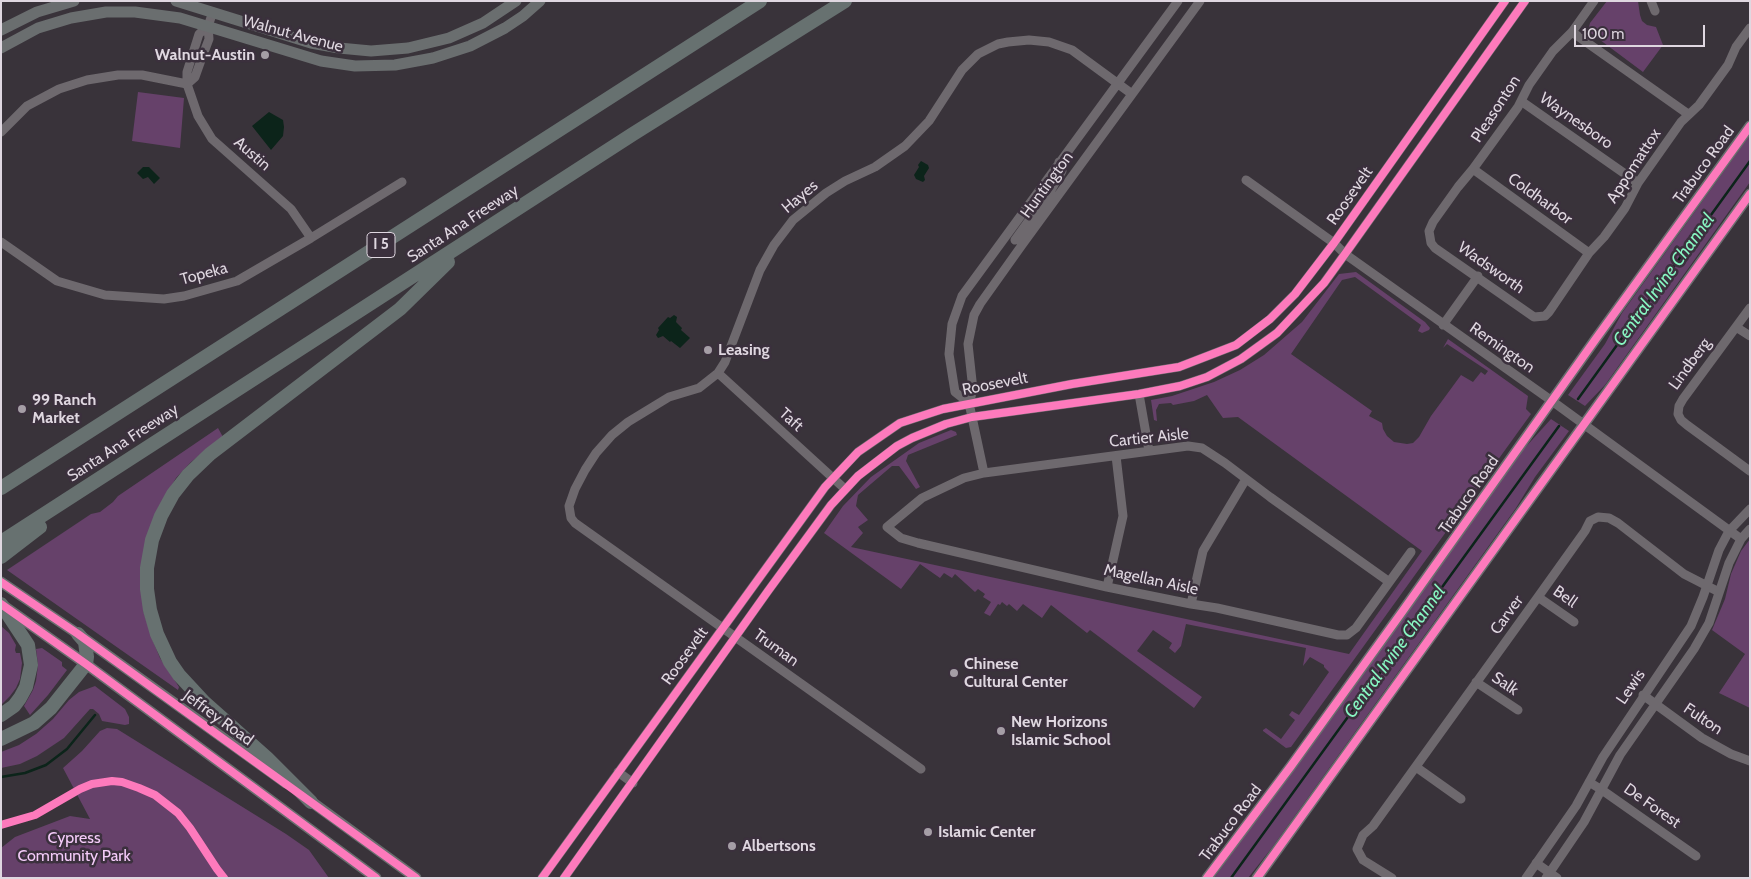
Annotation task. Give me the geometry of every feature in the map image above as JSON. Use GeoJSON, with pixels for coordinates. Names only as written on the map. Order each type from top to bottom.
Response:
{"type":"FeatureCollection","features":[{"type":"Feature","properties":{"kind":"highway","name":"Santa Ana Freeway"},"geometry":{"type":"LineString","coordinates":[[1,488],[760,1]]}},
{"type":"Feature","properties":{"kind":"highway","name":"Santa Ana Freeway"},"geometry":{"type":"LineString","coordinates":[[1,542],[633,134],[845,1]]}},
{"type":"Feature","properties":{"kind":"highway"},"geometry":{"type":"LineString","coordinates":[[311,802],[267,758],[204,702],[179,675],[170,662],[157,634],[146,589],[147,568],[152,540],[161,516],[173,494],[193,470],[210,454],[400,309],[470,240]]}},
{"type":"Feature","properties":{"kind":"highway"},"geometry":{"type":"LineString","coordinates":[[1,557],[106,475]]}},
{"type":"Feature","properties":{"kind":"highway"},"geometry":{"type":"LineString","coordinates":[[1,604],[28,645],[31,665],[26,687],[20,698],[14,706],[1,715]]}},
{"type":"Feature","properties":{"kind":"highway"},"geometry":{"type":"LineString","coordinates":[[1,739],[34,723],[51,708],[86,664],[85,642],[78,634]]}},
{"type":"Feature","properties":{"kind":"main road"},"geometry":{"type":"LineString","coordinates":[[1,30],[37,12],[74,1]]}},
{"type":"Feature","properties":{"kind":"main road","name":"Walnut Avenue"},"geometry":{"type":"LineString","coordinates":[[176,1],[311,43],[358,51],[399,49],[439,41],[475,27],[516,1]]}},
{"type":"Feature","properties":{"kind":"main road","name":"Walnut Avenue"},"geometry":{"type":"LineString","coordinates":[[1,48],[55,23],[84,15],[126,11],[155,13],[180,18],[303,57],[328,63],[355,66],[395,65],[414,63],[458,51],[499,31],[523,16],[540,1]]}},
{"type":"Feature","properties":{"kind":"main road"},"geometry":{"type":"LineString","coordinates":[[355,66],[358,51]]}},
{"type":"Feature","properties":{"kind":"main road","name":"Trabuco Road"},"geometry":{"type":"LineString","coordinates":[[1207,878],[1297,758],[1750,126]]}},
{"type":"Feature","properties":{"kind":"main road"},"geometry":{"type":"LineString","coordinates":[[1257,878],[1750,194]]}},
{"type":"Feature","properties":{"kind":"main road","name":"Jeffrey Road"},"geometry":{"type":"LineString","coordinates":[[3,584],[78,634],[416,878]]}},
{"type":"Feature","properties":{"kind":"main road"},"geometry":{"type":"LineString","coordinates":[[1,604],[86,664],[376,878]]}},
{"type":"Feature","properties":{"kind":"street","name":"Huntington"},"geometry":{"type":"LineString","coordinates":[[984,473],[969,403],[973,390],[967,350],[971,324],[1014,240],[1060,162],[1178,1]]}},
{"type":"Feature","properties":{"kind":"street","name":"Huntington"},"geometry":{"type":"LineString","coordinates":[[969,403],[955,392],[949,354],[952,324],[962,296],[1014,240],[1132,94],[1200,1]]}},
{"type":"Feature","properties":{"kind":"street","name":"Roosevelt"},"geometry":{"type":"LineString","coordinates":[[542,878],[833,477],[858,452],[900,423],[943,409],[1072,384],[1179,367],[1236,345],[1270,319],[1295,294],[1334,243],[1505,1]]}},
{"type":"Feature","properties":{"kind":"street","name":"Roosevelt"},"geometry":{"type":"LineString","coordinates":[[564,878],[844,488],[897,446],[929,431],[972,417],[1139,394],[1180,386],[1207,377],[1241,359],[1277,333],[1324,283],[1525,1]]}},
{"type":"Feature","properties":{"kind":"street"},"geometry":{"type":"LineString","coordinates":[[1651,1],[1655,11]]}},
{"type":"Feature","properties":{"kind":"street","name":"Pleasonton"},"geometry":{"type":"LineString","coordinates":[[1429,236],[1431,224],[1521,101],[1529,85],[1553,51],[1572,32],[1592,2]]}},
{"type":"Feature","properties":{"kind":"street"},"geometry":{"type":"LineString","coordinates":[[1,132],[27,106],[58,89],[88,80],[118,75],[142,75],[187,84],[195,77],[198,70],[209,38],[208,26],[213,12]]}},
{"type":"Feature","properties":{"kind":"street","name":"Appomattox"},"geometry":{"type":"LineString","coordinates":[[1540,317],[1549,312],[1589,253],[1604,237],[1625,208],[1638,183],[1688,114],[1699,105],[1728,65],[1736,47],[1750,28]]}},
{"type":"Feature","properties":{"kind":"street"},"geometry":{"type":"LineString","coordinates":[[1572,32],[1688,114]]}},
{"type":"Feature","properties":{"kind":"street","name":"Hayes"},"geometry":{"type":"LineString","coordinates":[[569,513],[568,506],[585,470],[596,453],[612,435],[628,422],[669,397],[699,388],[718,373],[725,362],[760,270],[774,245],[793,220],[826,193],[845,181],[874,168],[905,146],[929,121],[962,70],[978,54],[992,46],[1008,42],[1029,40],[1050,42],[1072,50],[1132,94]]}},
{"type":"Feature","properties":{"kind":"street","name":"Austin"},"geometry":{"type":"LineString","coordinates":[[187,84],[198,116],[212,139],[291,209],[312,238]]}},
{"type":"Feature","properties":{"kind":"street","name":"Waynesboro"},"geometry":{"type":"LineString","coordinates":[[1521,101],[1638,183]]}},
{"type":"Feature","properties":{"kind":"street","name":"Coldharbor"},"geometry":{"type":"LineString","coordinates":[[1473,169],[1589,253]]}},
{"type":"Feature","properties":{"kind":"street","name":"Remington"},"geometry":{"type":"LineString","coordinates":[[1246,180],[1334,243],[1345,254],[1552,401],[1741,539]]}},
{"type":"Feature","properties":{"kind":"street","name":"Topeka"},"geometry":{"type":"LineString","coordinates":[[1,242],[57,281],[105,295],[164,299],[184,296],[237,281],[312,238],[402,182]]}},
{"type":"Feature","properties":{"kind":"street","name":"Wadsworth"},"geometry":{"type":"LineString","coordinates":[[1429,236],[1435,248],[1478,276],[1529,314],[1534,317],[1540,317]]}},
{"type":"Feature","properties":{"kind":"street"},"geometry":{"type":"LineString","coordinates":[[1443,325],[1478,276]]}},
{"type":"Feature","properties":{"kind":"street","name":"Lindberg"},"geometry":{"type":"LineString","coordinates":[[1750,308],[1683,399],[1679,406],[1678,414],[1687,425],[1750,471]]}},
{"type":"Feature","properties":{"kind":"street"},"geometry":{"type":"LineString","coordinates":[[1736,327],[1750,336]]}},
{"type":"Feature","properties":{"kind":"street","name":"Taft"},"geometry":{"type":"LineString","coordinates":[[718,373],[844,488]]}},
{"type":"Feature","properties":{"kind":"street"},"geometry":{"type":"LineString","coordinates":[[1139,394],[1149,451]]}},
{"type":"Feature","properties":{"kind":"street","name":"Cartier Aisle"},"geometry":{"type":"LineString","coordinates":[[887,527],[922,498],[964,478],[984,473],[1188,446],[1202,448],[1225,463],[1388,581]]}},
{"type":"Feature","properties":{"kind":"street"},"geometry":{"type":"LineString","coordinates":[[1107,586],[1123,516],[1116,456]]}},
{"type":"Feature","properties":{"kind":"street"},"geometry":{"type":"LineString","coordinates":[[1191,604],[1203,551],[1246,480]]}},
{"type":"Feature","properties":{"kind":"street","name":"Lewis"},"geometry":{"type":"LineString","coordinates":[[1526,878],[1576,806],[1602,756],[1691,626],[1719,550],[1729,531],[1750,509]]}},
{"type":"Feature","properties":{"kind":"street","name":"Truman"},"geometry":{"type":"LineString","coordinates":[[569,513],[575,523],[921,769]]}},
{"type":"Feature","properties":{"kind":"street","name":"Carver"},"geometry":{"type":"LineString","coordinates":[[1392,878],[1363,860],[1357,850],[1363,836],[1538,597],[1585,531],[1590,521],[1598,517],[1609,518],[1684,574],[1719,592]]}},
{"type":"Feature","properties":{"kind":"street","name":"Magellan Aisle"},"geometry":{"type":"LineString","coordinates":[[887,527],[902,538],[918,543],[1107,586],[1338,635],[1347,635],[1356,628],[1388,581]]}},
{"type":"Feature","properties":{"kind":"street","name":"Lewis"},"geometry":{"type":"LineString","coordinates":[[1551,876],[1584,822],[1620,755],[1694,650],[1709,623],[1729,563],[1741,539],[1750,530]]}},
{"type":"Feature","properties":{"kind":"street"},"geometry":{"type":"LineString","coordinates":[[1388,581],[1411,552]]}},
{"type":"Feature","properties":{"kind":"street","name":"Bell"},"geometry":{"type":"LineString","coordinates":[[1538,597],[1574,622]]}},
{"type":"Feature","properties":{"kind":"street","name":"Salk"},"geometry":{"type":"LineString","coordinates":[[1476,682],[1518,710]]}},
{"type":"Feature","properties":{"kind":"street","name":"Fulton"},"geometry":{"type":"LineString","coordinates":[[1643,695],[1702,738],[1731,754],[1750,761]]}},
{"type":"Feature","properties":{"kind":"street"},"geometry":{"type":"LineString","coordinates":[[1416,766],[1461,799]]}},
{"type":"Feature","properties":{"kind":"street"},"geometry":{"type":"LineString","coordinates":[[618,772],[633,783]]}},
{"type":"Feature","properties":{"kind":"street","name":"De Forest"},"geometry":{"type":"LineString","coordinates":[[1589,782],[1696,856]]}},
{"type":"Feature","properties":{"kind":"street"},"geometry":{"type":"LineString","coordinates":[[1536,863],[1551,876]]}},
{"type":"Feature","properties":{"kind":"green space"},"geometry":{"type":"Polygon","coordinates":[[[1607,1],[1638,1],[1642,21],[1647,25],[1656,27],[1663,45],[1643,72],[1588,31],[1590,23],[1607,1]]]}},
{"type":"Feature","properties":{"kind":"green space"},"geometry":{"type":"Polygon","coordinates":[[[138,92],[184,98],[180,148],[132,141],[138,92]]]}},
{"type":"Feature","properties":{"kind":"green space"},"geometry":{"type":"Polygon","coordinates":[[[1750,135],[1750,182],[1605,385],[1585,406],[1568,395],[1605,344],[1622,313],[1750,135]]]}},
{"type":"Feature","properties":{"kind":"green space"},"geometry":{"type":"Polygon","coordinates":[[[1356,272],[1425,322],[1430,328],[1429,330],[1422,333],[1418,331],[1421,325],[1355,277],[1342,280],[1291,354],[1372,411],[1369,416],[1382,423],[1387,436],[1394,442],[1413,443],[1419,437],[1431,416],[1461,375],[1473,382],[1481,372],[1485,375],[1488,371],[1447,344],[1443,348],[1448,339],[1528,396],[1526,409],[1531,414],[1291,747],[1286,748],[1263,730],[1266,728],[1281,739],[1295,720],[1289,715],[1292,711],[1299,715],[1329,672],[1324,665],[1310,657],[1303,666],[1306,648],[1186,624],[1181,646],[1175,653],[1169,648],[1172,643],[1153,630],[1137,651],[1202,697],[1194,708],[1090,630],[1087,633],[1051,605],[1042,618],[1023,604],[1017,611],[1009,604],[1007,606],[1002,602],[1000,605],[998,604],[990,616],[984,613],[991,602],[983,597],[985,594],[978,589],[975,592],[955,574],[952,578],[944,573],[940,578],[920,564],[901,589],[824,533],[843,506],[871,477],[919,443],[951,430],[956,432],[957,435],[908,455],[906,461],[920,487],[916,489],[899,466],[892,466],[858,495],[856,506],[868,520],[858,527],[863,533],[851,547],[1349,654],[1422,551],[1238,417],[1223,418],[1207,395],[1194,401],[1173,405],[1171,403],[1159,404],[1156,410],[1157,421],[1154,420],[1151,400],[1172,396],[1214,382],[1240,370],[1264,355],[1302,322],[1339,274],[1356,272]]]}},
{"type":"Feature","properties":{"kind":"green space"},"geometry":{"type":"Polygon","coordinates":[[[1551,419],[1569,431],[1535,477],[1516,508],[1271,849],[1248,878],[1214,878],[1522,451],[1551,419]]]}},
{"type":"Feature","properties":{"kind":"green space"},"geometry":{"type":"Polygon","coordinates":[[[218,428],[223,437],[191,462],[176,478],[157,510],[143,610],[160,658],[179,687],[178,690],[7,570],[91,514],[100,512],[118,496],[218,428]]]}},
{"type":"Feature","properties":{"kind":"green space"},"geometry":{"type":"Polygon","coordinates":[[[1750,539],[1750,708],[1719,693],[1745,654],[1712,630],[1725,599],[1731,574],[1741,551],[1750,539]]]}},
{"type":"Feature","properties":{"kind":"green space"},"geometry":{"type":"Polygon","coordinates":[[[1,626],[9,633],[16,645],[16,653],[20,653],[22,663],[20,679],[16,688],[1,705],[1,626]]]}},
{"type":"Feature","properties":{"kind":"green space"},"geometry":{"type":"Polygon","coordinates":[[[42,648],[62,662],[62,666],[67,670],[30,715],[24,706],[36,681],[38,665],[36,649],[42,648]]]}},
{"type":"Feature","properties":{"kind":"green space"},"geometry":{"type":"Polygon","coordinates":[[[95,686],[125,709],[129,717],[129,724],[102,721],[99,714],[90,709],[64,738],[37,756],[20,764],[1,768],[1,752],[19,745],[36,734],[53,719],[69,700],[79,692],[95,686]]]}},
{"type":"Feature","properties":{"kind":"green space","name":"Cypress Community Park"},"geometry":{"type":"Polygon","coordinates":[[[107,728],[117,729],[286,834],[309,850],[329,878],[1,878],[1,848],[15,837],[70,816],[90,819],[63,768],[100,731],[107,728]]]}},
{"type":"Feature","properties":{"kind":"shaded area"},"geometry":{"type":"Polygon","coordinates":[[[269,112],[283,120],[284,127],[283,136],[271,150],[252,126],[269,112]]]}},
{"type":"Feature","properties":{"kind":"shaded area"},"geometry":{"type":"Polygon","coordinates":[[[921,161],[928,165],[929,168],[923,182],[916,179],[914,175],[921,161]]]}},
{"type":"Feature","properties":{"kind":"shaded area"},"geometry":{"type":"Polygon","coordinates":[[[143,167],[149,167],[160,178],[154,184],[148,177],[143,179],[137,173],[143,167]]]}},
{"type":"Feature","properties":{"kind":"shaded area"},"geometry":{"type":"Polygon","coordinates":[[[674,315],[677,317],[676,322],[682,328],[681,330],[690,338],[680,348],[663,336],[658,338],[656,335],[659,330],[658,328],[668,317],[670,318],[674,315]]]}},
{"type":"Feature","properties":{"kind":"waterway","name":"Central Irvine Channel"},"geometry":{"type":"LineString","coordinates":[[1578,399],[1750,161]]}},
{"type":"Feature","properties":{"kind":"waterway","name":"Central Irvine Channel"},"geometry":{"type":"LineString","coordinates":[[1231,878],[1559,426]]}},
{"type":"Feature","properties":{"kind":"waterway"},"geometry":{"type":"LineString","coordinates":[[1,777],[25,773],[46,765],[67,749],[95,715]]}},
{"type":"Feature","properties":{"kind":"cycle path"},"geometry":{"type":"LineString","coordinates":[[542,878],[825,487],[858,452],[900,423],[943,409],[1072,384],[1179,367],[1236,345],[1270,319],[1295,294],[1334,243],[1505,1]]}},
{"type":"Feature","properties":{"kind":"cycle path"},"geometry":{"type":"LineString","coordinates":[[564,878],[768,591],[831,505],[858,476],[897,446],[946,424],[972,417],[1139,394],[1180,386],[1207,377],[1241,359],[1277,333],[1324,283],[1525,1]]}},
{"type":"Feature","properties":{"kind":"cycle path"},"geometry":{"type":"LineString","coordinates":[[1207,878],[1291,766],[1750,126]]}},
{"type":"Feature","properties":{"kind":"cycle path"},"geometry":{"type":"LineString","coordinates":[[1257,878],[1750,194]]}},
{"type":"Feature","properties":{"kind":"cycle path"},"geometry":{"type":"LineString","coordinates":[[1,582],[78,634],[416,878]]}},
{"type":"Feature","properties":{"kind":"cycle path"},"geometry":{"type":"LineString","coordinates":[[1,604],[86,664],[376,878]]}},
{"type":"Feature","properties":{"kind":"cycle path"},"geometry":{"type":"LineString","coordinates":[[1,825],[35,815],[92,784],[112,781],[122,782],[155,795],[178,813],[224,878]]}},
{"type":"Feature","properties":{"kind":"place","name":"Walnut-Austin"},"geometry":{"type":"Point","coordinates":[265,55]}},
{"type":"Feature","properties":{"kind":"place","name":"Leasing"},"geometry":{"type":"Point","coordinates":[708,350]}},
{"type":"Feature","properties":{"kind":"place","name":"99 Ranch Market"},"geometry":{"type":"Point","coordinates":[22,409]}},
{"type":"Feature","properties":{"kind":"place","name":"Chinese Cultural Center"},"geometry":{"type":"Point","coordinates":[954,673]}},
{"type":"Feature","properties":{"kind":"place","name":"New Horizons Islamic School"},"geometry":{"type":"Point","coordinates":[1001,731]}},
{"type":"Feature","properties":{"kind":"place","name":"Islamic Center"},"geometry":{"type":"Point","coordinates":[928,832]}},
{"type":"Feature","properties":{"kind":"place","name":"Albertsons"},"geometry":{"type":"Point","coordinates":[732,846]}}]}
